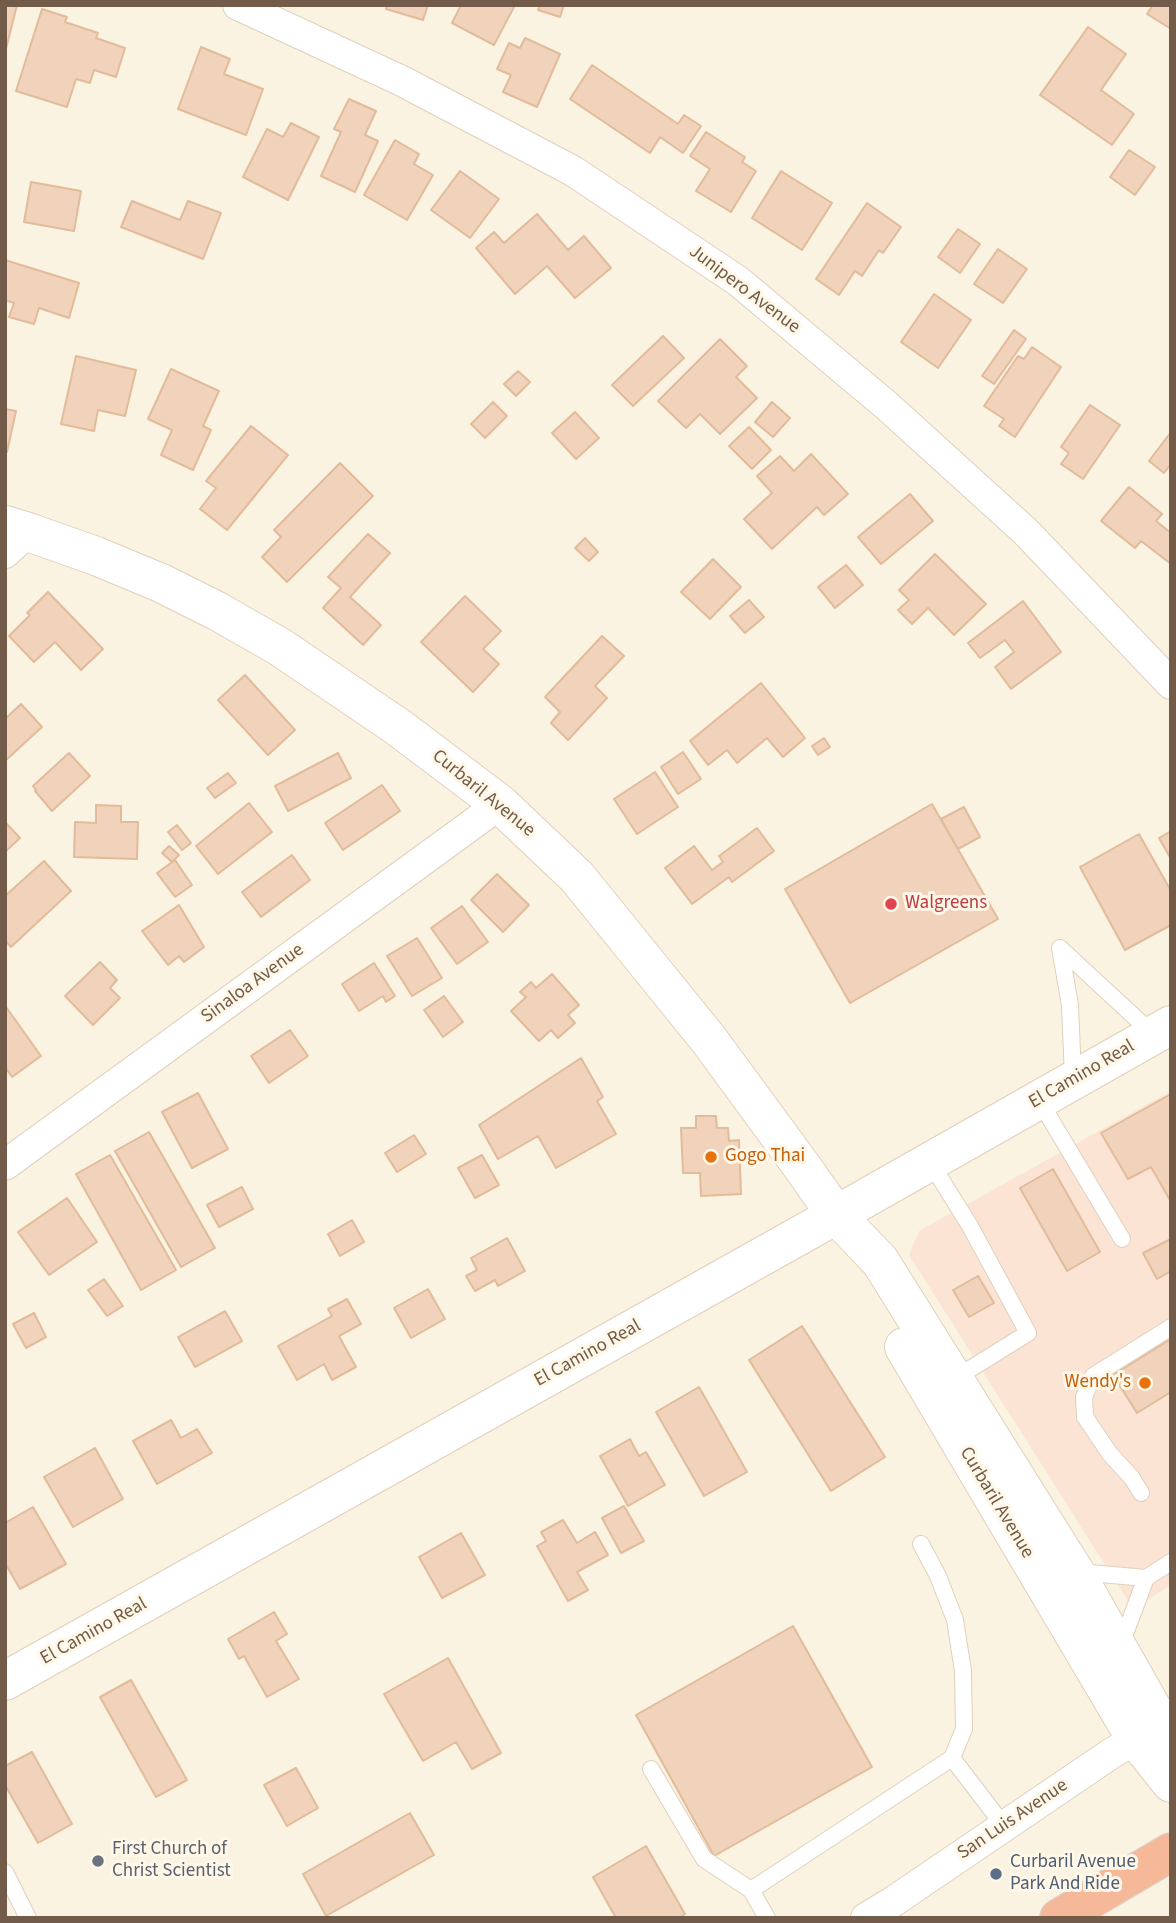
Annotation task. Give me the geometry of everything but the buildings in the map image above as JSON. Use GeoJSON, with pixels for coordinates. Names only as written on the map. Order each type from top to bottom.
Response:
{"type":"FeatureCollection","features":[{"type":"Feature","properties":{"kind":"highway"},"geometry":{"type":"LineString","coordinates":[[1059,1918],[1171,1852]]}},
{"type":"Feature","properties":{"kind":"main road","name":"Curbaril Avenue"},"geometry":{"type":"LineString","coordinates":[[13,537],[96,556],[161,583],[270,641],[398,727],[500,804],[577,877],[709,1040],[836,1215],[880,1261],[1076,1572],[1119,1649],[1156,1736],[1171,1783]]}},
{"type":"Feature","properties":{"kind":"main road","name":"El Camino Real"},"geometry":{"type":"LineString","coordinates":[[5,1681],[1162,1030]]}},
{"type":"Feature","properties":{"kind":"main road","name":"Curbaril Avenue"},"geometry":{"type":"LineString","coordinates":[[836,1215],[859,1272],[1156,1736]]}},
{"type":"Feature","properties":{"kind":"street","name":"Junipero Avenue"},"geometry":{"type":"LineString","coordinates":[[238,5],[402,81],[573,170],[738,281],[886,405],[1026,532],[1171,684]]}},
{"type":"Feature","properties":{"kind":"street","name":"Sinaloa Avenue"},"geometry":{"type":"LineString","coordinates":[[5,1165],[500,804]]}},
{"type":"Feature","properties":{"kind":"street","name":"San Luis Avenue"},"geometry":{"type":"LineString","coordinates":[[866,1918],[1112,1753],[1156,1736]]}},
{"type":"Feature","properties":{"kind":"lane"},"geometry":{"type":"LineString","coordinates":[[1073,1081],[1070,1005],[1060,948],[1162,1030]]}},
{"type":"Feature","properties":{"kind":"lane"},"geometry":{"type":"LineString","coordinates":[[1039,1100],[1122,1239]]}},
{"type":"Feature","properties":{"kind":"lane"},"geometry":{"type":"LineString","coordinates":[[930,1162],[970,1226],[1028,1333],[954,1379]]}},
{"type":"Feature","properties":{"kind":"lane"},"geometry":{"type":"LineString","coordinates":[[1141,1493],[1085,1417],[1084,1397],[1093,1376],[1171,1327]]}},
{"type":"Feature","properties":{"kind":"lane"},"geometry":{"type":"LineString","coordinates":[[751,1890],[951,1758],[964,1729],[963,1671],[955,1620],[938,1576],[921,1544]]}},
{"type":"Feature","properties":{"kind":"lane"},"geometry":{"type":"LineString","coordinates":[[1119,1649],[1146,1578],[1171,1562]]}},
{"type":"Feature","properties":{"kind":"lane"},"geometry":{"type":"LineString","coordinates":[[1076,1572],[1146,1578]]}},
{"type":"Feature","properties":{"kind":"lane"},"geometry":{"type":"LineString","coordinates":[[951,1758],[1004,1826]]}},
{"type":"Feature","properties":{"kind":"lane"},"geometry":{"type":"LineString","coordinates":[[651,1769],[704,1859],[751,1890],[767,1918]]}},
{"type":"Feature","properties":{"kind":"lane"},"geometry":{"type":"LineString","coordinates":[[5,1872],[28,1918]]}},
{"type":"Feature","properties":{"kind":"shaded area"},"geometry":{"type":"Polygon","coordinates":[[[1171,1091],[1171,1585],[1133,1609],[909,1255],[919,1231],[1171,1091]]]}},
{"type":"Feature","properties":{"kind":"place","name":"Walgreens"},"geometry":{"type":"Point","coordinates":[891,904]}},
{"type":"Feature","properties":{"kind":"place","name":"Gogo Thai"},"geometry":{"type":"Point","coordinates":[711,1157]}},
{"type":"Feature","properties":{"kind":"place","name":"Wendy's"},"geometry":{"type":"Point","coordinates":[1145,1383]}},
{"type":"Feature","properties":{"kind":"place","name":"First Church of Christ Scientist"},"geometry":{"type":"Point","coordinates":[98,1861]}},
{"type":"Feature","properties":{"kind":"place","name":"Curbaril Avenue Park And Ride"},"geometry":{"type":"Point","coordinates":[996,1874]}}]}
